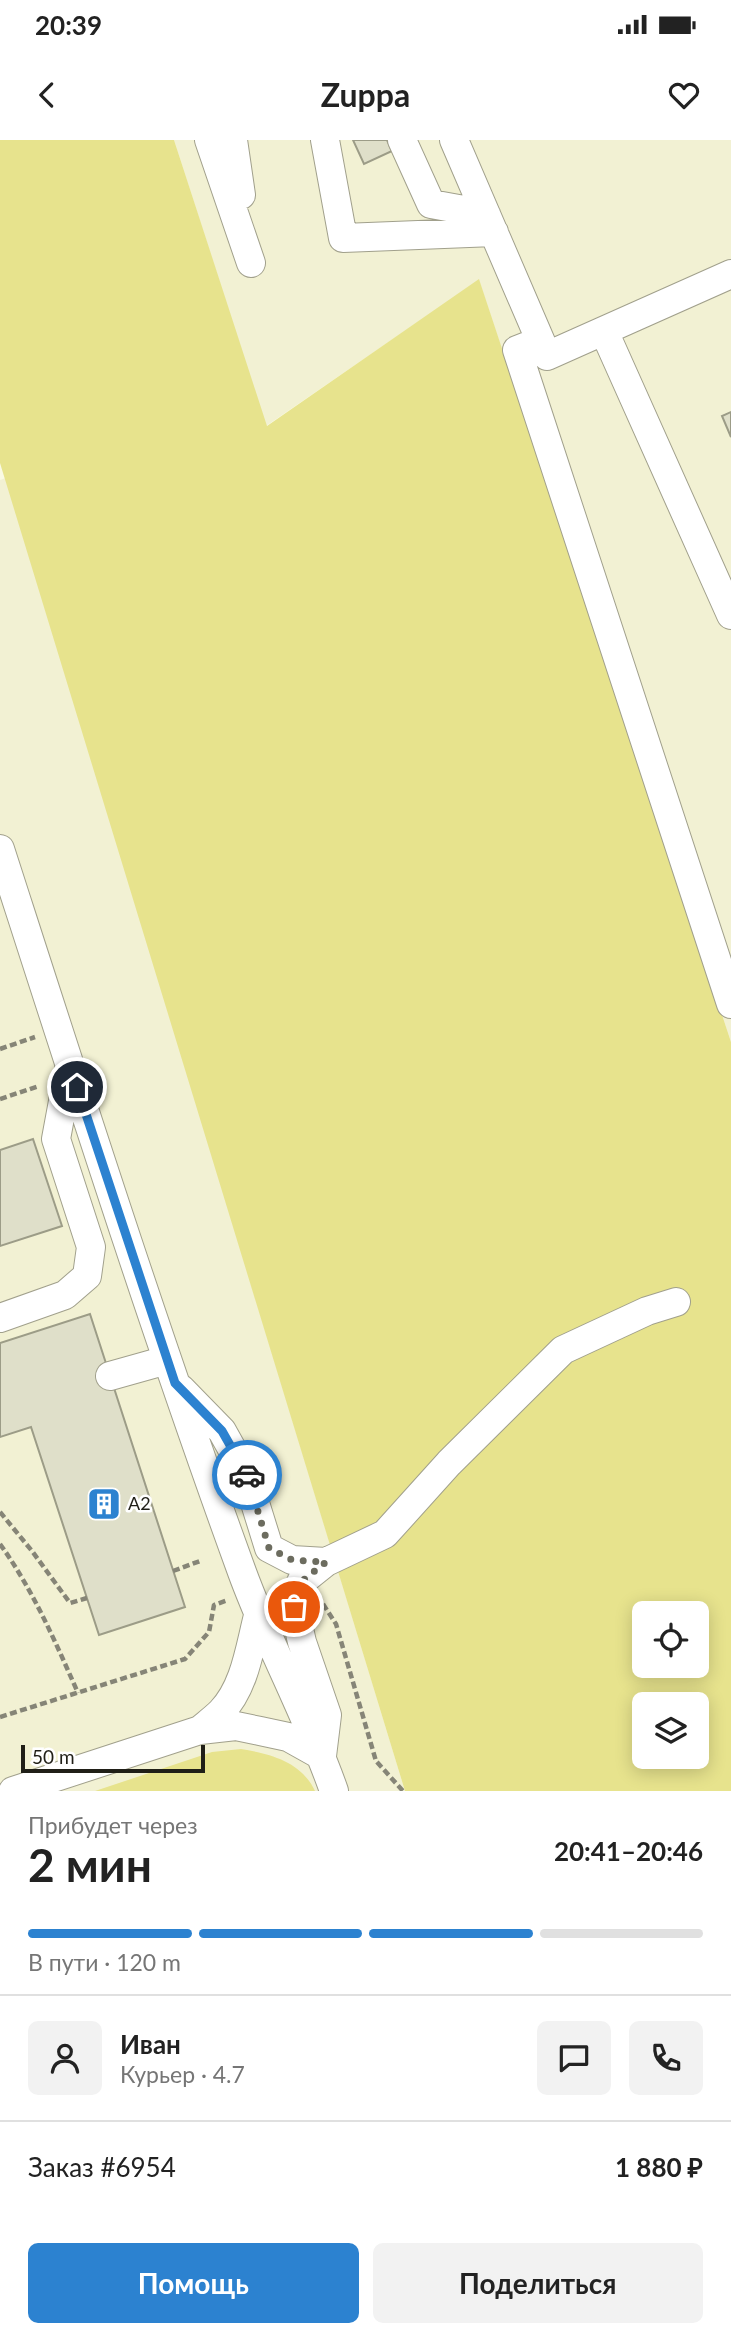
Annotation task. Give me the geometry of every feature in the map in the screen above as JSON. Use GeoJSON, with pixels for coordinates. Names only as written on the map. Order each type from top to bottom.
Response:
{"type":"FeatureCollection","features":[{"type":"Feature","properties":{"kind":"street"},"geometry":{"type":"LineString","coordinates":[[209,140],[251,264],[233,140]]}},
{"type":"Feature","properties":{"kind":"street"},"geometry":{"type":"LineString","coordinates":[[325,140],[343,238],[490,223]]}},
{"type":"Feature","properties":{"kind":"street"},"geometry":{"type":"LineString","coordinates":[[402,140],[431,204],[490,223]]}},
{"type":"Feature","properties":{"kind":"street"},"geometry":{"type":"LineString","coordinates":[[454,140],[547,356],[731,274]]}},
{"type":"Feature","properties":{"kind":"street"},"geometry":{"type":"LineString","coordinates":[[604,331],[731,615]]}},
{"type":"Feature","properties":{"kind":"street"},"geometry":{"type":"LineString","coordinates":[[540,341],[517,350],[731,1004]]}},
{"type":"Feature","properties":{"kind":"street"},"geometry":{"type":"LineString","coordinates":[[0,849],[60,1073],[171,1371],[243,1576],[322,1756],[334,1791]]}},
{"type":"Feature","properties":{"kind":"street"},"geometry":{"type":"LineString","coordinates":[[0,1318],[65,1295],[87,1276],[92,1247],[56,1139],[60,1073]]}},
{"type":"Feature","properties":{"kind":"street"},"geometry":{"type":"LineString","coordinates":[[322,1756],[327,1715],[302,1642],[294,1607],[301,1582],[326,1562],[385,1534],[449,1464],[563,1350],[647,1311],[676,1302]]}},
{"type":"Feature","properties":{"kind":"street"},"geometry":{"type":"LineString","coordinates":[[110,1376],[171,1371]]}},
{"type":"Feature","properties":{"kind":"street"},"geometry":{"type":"LineString","coordinates":[[171,1371],[222,1431],[246,1474],[269,1548],[292,1560],[326,1562]]}},
{"type":"Feature","properties":{"kind":"street"},"geometry":{"type":"LineString","coordinates":[[200,1730],[222,1711],[235,1692],[244,1672],[259,1612]]}},
{"type":"Feature","properties":{"kind":"street"},"geometry":{"type":"LineString","coordinates":[[13,1791],[200,1730],[236,1727],[260,1731],[288,1737],[322,1756]]}},
{"type":"Feature","properties":{"kind":"path"},"geometry":{"type":"LineString","coordinates":[[0,1049],[36,1036]]}},
{"type":"Feature","properties":{"kind":"path"},"geometry":{"type":"LineString","coordinates":[[0,1099],[60,1073]]}},
{"type":"Feature","properties":{"kind":"path"},"geometry":{"type":"LineString","coordinates":[[0,1512],[70,1603],[87,1598]]}},
{"type":"Feature","properties":{"kind":"path"},"geometry":{"type":"LineString","coordinates":[[0,1544],[19,1570],[51,1630],[78,1693]]}},
{"type":"Feature","properties":{"kind":"path"},"geometry":{"type":"LineString","coordinates":[[173,1571],[200,1561]]}},
{"type":"Feature","properties":{"kind":"path"},"geometry":{"type":"LineString","coordinates":[[301,1582],[315,1593],[336,1624],[376,1760],[403,1791]]}},
{"type":"Feature","properties":{"kind":"path"},"geometry":{"type":"LineString","coordinates":[[0,1717],[186,1659],[209,1632],[214,1605]]}},
{"type":"Feature","properties":{"kind":"shaded area"},"geometry":{"type":"Polygon","coordinates":[[[0,140],[174,140],[267,426],[479,279],[731,1042],[731,1791],[405,1791],[0,463],[0,140]]]}},
{"type":"Feature","properties":{"kind":"shaded area"},"geometry":{"type":"Polygon","coordinates":[[[174,140],[731,140],[731,1042],[479,280],[266,426],[174,140]]]}},
{"type":"Feature","properties":{"kind":"shaded area"},"geometry":{"type":"Polygon","coordinates":[[[6,478],[405,1791],[0,1791],[0,480],[6,478]]]}},
{"type":"Feature","properties":{"kind":"shaded area"},"geometry":{"type":"Polygon","coordinates":[[[241,1749],[263,1753],[293,1766],[302,1772],[315,1791],[95,1791],[212,1752],[241,1749]]]}},
{"type":"Feature","properties":{"kind":"building"},"geometry":{"type":"Polygon","coordinates":[[[353,140],[387,140],[392,151],[364,164],[353,140]]]}},
{"type":"Feature","properties":{"kind":"building"},"geometry":{"type":"Polygon","coordinates":[[[731,412],[731,437],[722,416],[731,412]]]}},
{"type":"Feature","properties":{"kind":"building"},"geometry":{"type":"Polygon","coordinates":[[[33,1139],[62,1226],[0,1246],[0,1150],[33,1139]]]}},
{"type":"Feature","properties":{"kind":"building","name":"А2"},"geometry":{"type":"Polygon","coordinates":[[[90,1314],[185,1607],[99,1635],[31,1427],[0,1437],[0,1343],[90,1314]]]}},
{"type":"Feature","properties":{"kind":"way so far"},"geometry":{"type":"LineString","coordinates":[[247,1475],[269,1548],[292,1560],[326,1562],[301,1582],[294,1607]]}},
{"type":"Feature","properties":{"kind":"place","name":"А2"},"geometry":{"type":"Point","coordinates":[104,1504]}},
{"type":"Feature","properties":{"kind":"route"},"geometry":{"type":"LineString","coordinates":[[77,1087],[175,1383],[222,1431],[247,1475]]}}]}
